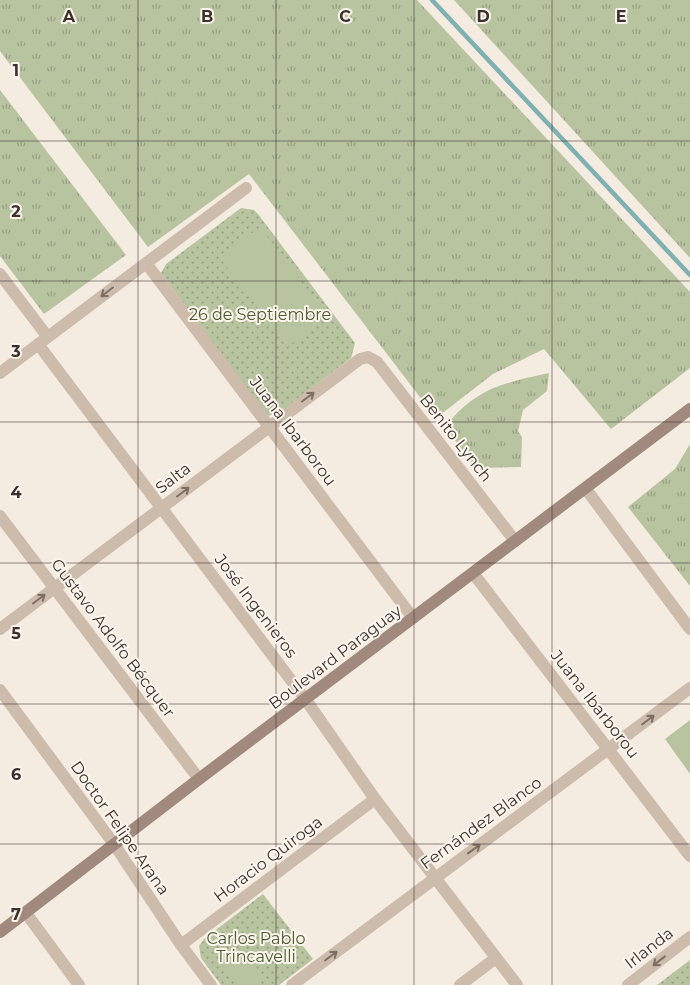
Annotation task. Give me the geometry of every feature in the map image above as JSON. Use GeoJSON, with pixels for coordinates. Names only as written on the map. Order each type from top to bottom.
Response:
{"type":"FeatureCollection","features":[{"type":"Feature","properties":{"kind":"street"},"geometry":{"type":"LineString","coordinates":[[0,373],[246,188]]}},
{"type":"Feature","properties":{"kind":"street","name":"Juana Ibarborou"},"geometry":{"type":"LineString","coordinates":[[146,263],[413,618]]}},
{"type":"Feature","properties":{"kind":"street","name":"José Ingenieros"},"geometry":{"type":"LineString","coordinates":[[0,274],[43,340],[162,508],[306,700],[375,799],[517,985]]}},
{"type":"Feature","properties":{"kind":"street","name":"Salta"},"geometry":{"type":"LineString","coordinates":[[0,629],[360,358],[368,357]]}},
{"type":"Feature","properties":{"kind":"street","name":"Benito Lynch"},"geometry":{"type":"LineString","coordinates":[[368,357],[377,362],[515,541]]}},
{"type":"Feature","properties":{"kind":"street","name":"Boulevard Paraguay"},"geometry":{"type":"LineString","coordinates":[[0,932],[199,779],[690,409]]}},
{"type":"Feature","properties":{"kind":"street"},"geometry":{"type":"LineString","coordinates":[[586,488],[690,629]]}},
{"type":"Feature","properties":{"kind":"street","name":"Gustavo Adolfo Bécquer"},"geometry":{"type":"LineString","coordinates":[[0,516],[199,779]]}},
{"type":"Feature","properties":{"kind":"street","name":"Juana Ibarborou"},"geometry":{"type":"LineString","coordinates":[[473,573],[690,856]]}},
{"type":"Feature","properties":{"kind":"street","name":"Fernández Blanco"},"geometry":{"type":"LineString","coordinates":[[292,985],[690,688]]}},
{"type":"Feature","properties":{"kind":"street","name":"Doctor Felipe Arana"},"geometry":{"type":"LineString","coordinates":[[0,690],[114,844],[181,944],[212,985]]}},
{"type":"Feature","properties":{"kind":"street","name":"Horacio Quiroga"},"geometry":{"type":"LineString","coordinates":[[181,944],[375,799]]}},
{"type":"Feature","properties":{"kind":"street"},"geometry":{"type":"LineString","coordinates":[[26,913],[80,985]]}},
{"type":"Feature","properties":{"kind":"street","name":"Irlanda"},"geometry":{"type":"LineString","coordinates":[[628,985],[690,937]]}},
{"type":"Feature","properties":{"kind":"street"},"geometry":{"type":"LineString","coordinates":[[460,985],[496,958]]}},
{"type":"Feature","properties":{"kind":"green space"},"geometry":{"type":"Polygon","coordinates":[[[0,0],[417,0],[690,292],[690,368],[611,429],[544,349],[493,374],[436,418],[249,174],[148,247],[0,51],[0,0]]]}},
{"type":"Feature","properties":{"kind":"green space"},"geometry":{"type":"Polygon","coordinates":[[[454,0],[690,0],[690,258],[454,0]]]}},
{"type":"Feature","properties":{"kind":"green space"},"geometry":{"type":"Polygon","coordinates":[[[0,90],[126,255],[44,314],[0,256],[0,90]]]}},
{"type":"Feature","properties":{"kind":"green space","name":"26 de Septiembre"},"geometry":{"type":"Polygon","coordinates":[[[241,208],[254,210],[258,214],[355,343],[351,358],[279,413],[267,416],[161,273],[166,264],[241,208]]]}},
{"type":"Feature","properties":{"kind":"green space"},"geometry":{"type":"Polygon","coordinates":[[[260,227],[327,316],[287,347],[220,258],[260,227]]]}},
{"type":"Feature","properties":{"kind":"green space"},"geometry":{"type":"Polygon","coordinates":[[[549,373],[547,391],[523,410],[518,431],[522,437],[521,467],[476,468],[445,427],[456,414],[479,395],[504,384],[549,373]]]}},
{"type":"Feature","properties":{"kind":"green space"},"geometry":{"type":"Polygon","coordinates":[[[690,444],[690,586],[628,507],[675,469],[690,444]]]}},
{"type":"Feature","properties":{"kind":"green space"},"geometry":{"type":"Polygon","coordinates":[[[690,720],[690,774],[665,739],[690,720]]]}},
{"type":"Feature","properties":{"kind":"green space","name":"Carlos Pablo Trincavelli"},"geometry":{"type":"Polygon","coordinates":[[[263,894],[313,959],[279,985],[221,985],[201,958],[199,946],[204,939],[263,894]]]}},
{"type":"Feature","properties":{"kind":"green space"},"geometry":{"type":"Polygon","coordinates":[[[235,945],[262,980],[255,985],[239,985],[218,958],[235,945]]]}},
{"type":"Feature","properties":{"kind":"green space"},"geometry":{"type":"Polygon","coordinates":[[[690,960],[690,985],[657,985],[690,960]]]}},
{"type":"Feature","properties":{"kind":"waterway"},"geometry":{"type":"LineString","coordinates":[[432,0],[690,275]]}}]}
